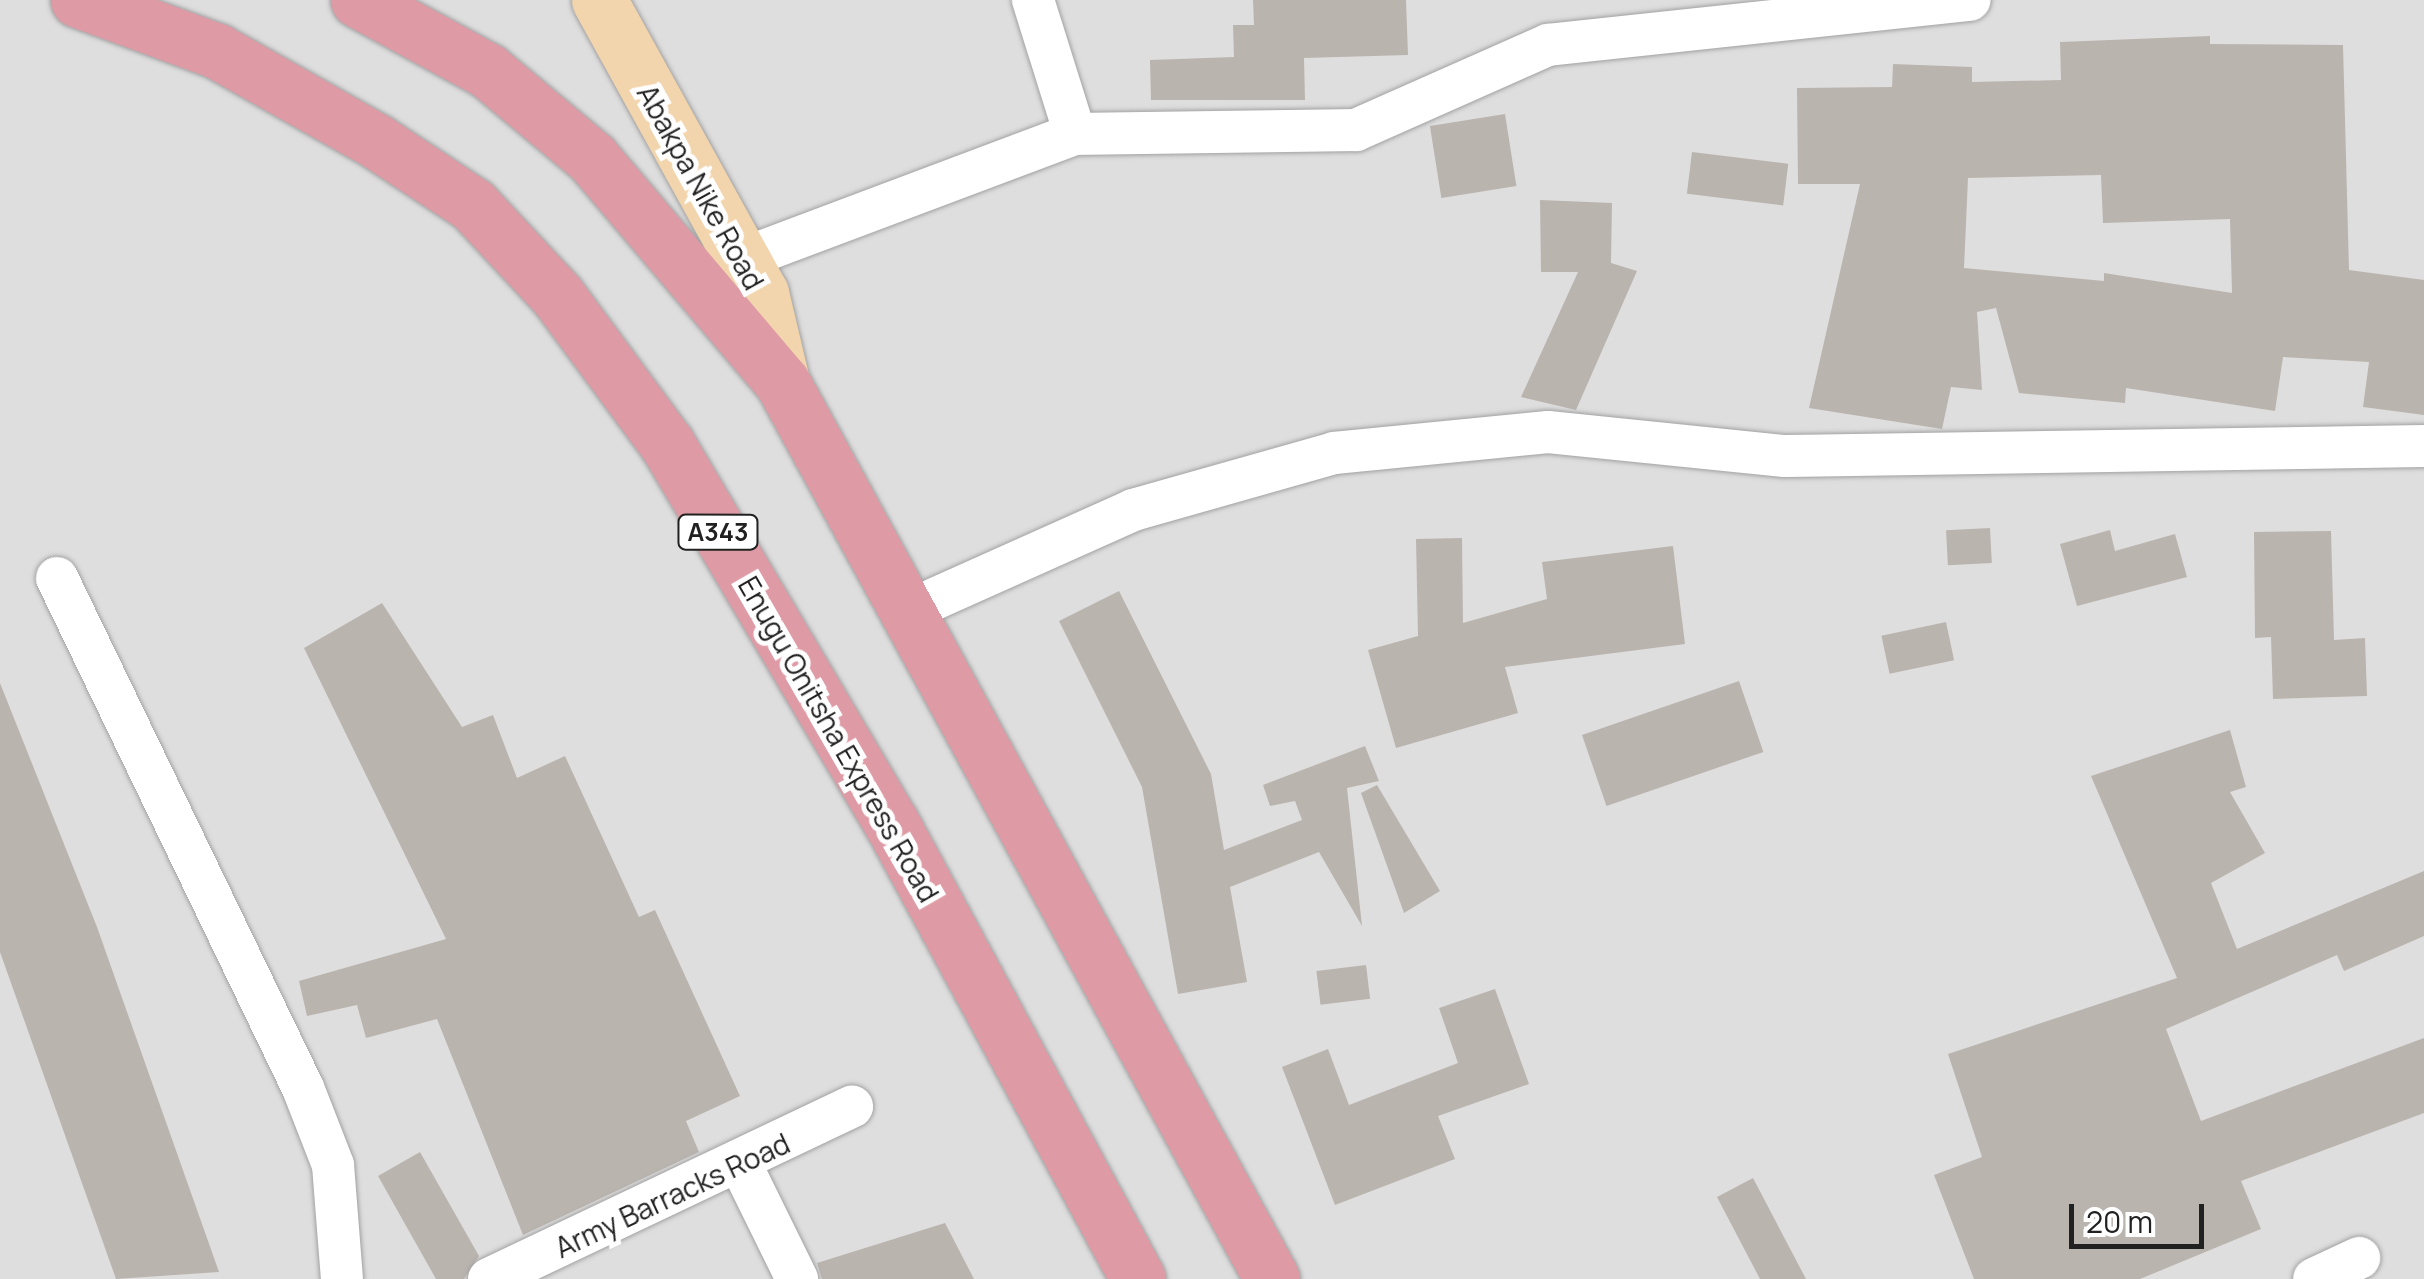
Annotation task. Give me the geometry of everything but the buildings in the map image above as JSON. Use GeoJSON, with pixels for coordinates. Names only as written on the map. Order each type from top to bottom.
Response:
{"type":"FeatureCollection","features":[{"type":"Feature","properties":{"kind":"highway","name":"Enugu Onitsha Express Road"},"geometry":{"type":"LineString","coordinates":[[78,0],[216,51],[376,140],[472,204],[557,296],[667,444],[892,824],[1138,1279]]}},
{"type":"Feature","properties":{"kind":"highway"},"geometry":{"type":"LineString","coordinates":[[358,0],[488,71],[592,158],[782,382],[912,609],[1272,1279]]}},
{"type":"Feature","properties":{"kind":"main road","name":"Abakpa Nike Road"},"geometry":{"type":"LineString","coordinates":[[599,0],[761,293],[782,382]]}},
{"type":"Feature","properties":{"kind":"street"},"geometry":{"type":"LineString","coordinates":[[1033,0],[1076,134]]}},
{"type":"Feature","properties":{"kind":"street"},"geometry":{"type":"LineString","coordinates":[[742,259],[1076,134],[1356,130],[1548,44],[1970,0]]}},
{"type":"Feature","properties":{"kind":"street"},"geometry":{"type":"LineString","coordinates":[[912,609],[1134,510],[1334,453],[1548,432],[1785,456],[2424,446]]}},
{"type":"Feature","properties":{"kind":"street"},"geometry":{"type":"LineString","coordinates":[[57,578],[309,1103],[333,1165],[342,1279]]}},
{"type":"Feature","properties":{"kind":"street","name":"Army Barracks Road"},"geometry":{"type":"LineString","coordinates":[[489,1279],[742,1167],[852,1107]]}},
{"type":"Feature","properties":{"kind":"street"},"geometry":{"type":"LineString","coordinates":[[742,1167],[797,1279]]}},
{"type":"Feature","properties":{"kind":"street"},"geometry":{"type":"LineString","coordinates":[[2314,1279],[2359,1258]]}},
{"type":"Feature","properties":{"kind":"shaded area"},"geometry":{"type":"Polygon","coordinates":[[[0,0],[2424,0],[2424,1279],[0,1279],[0,0]]]}}]}
